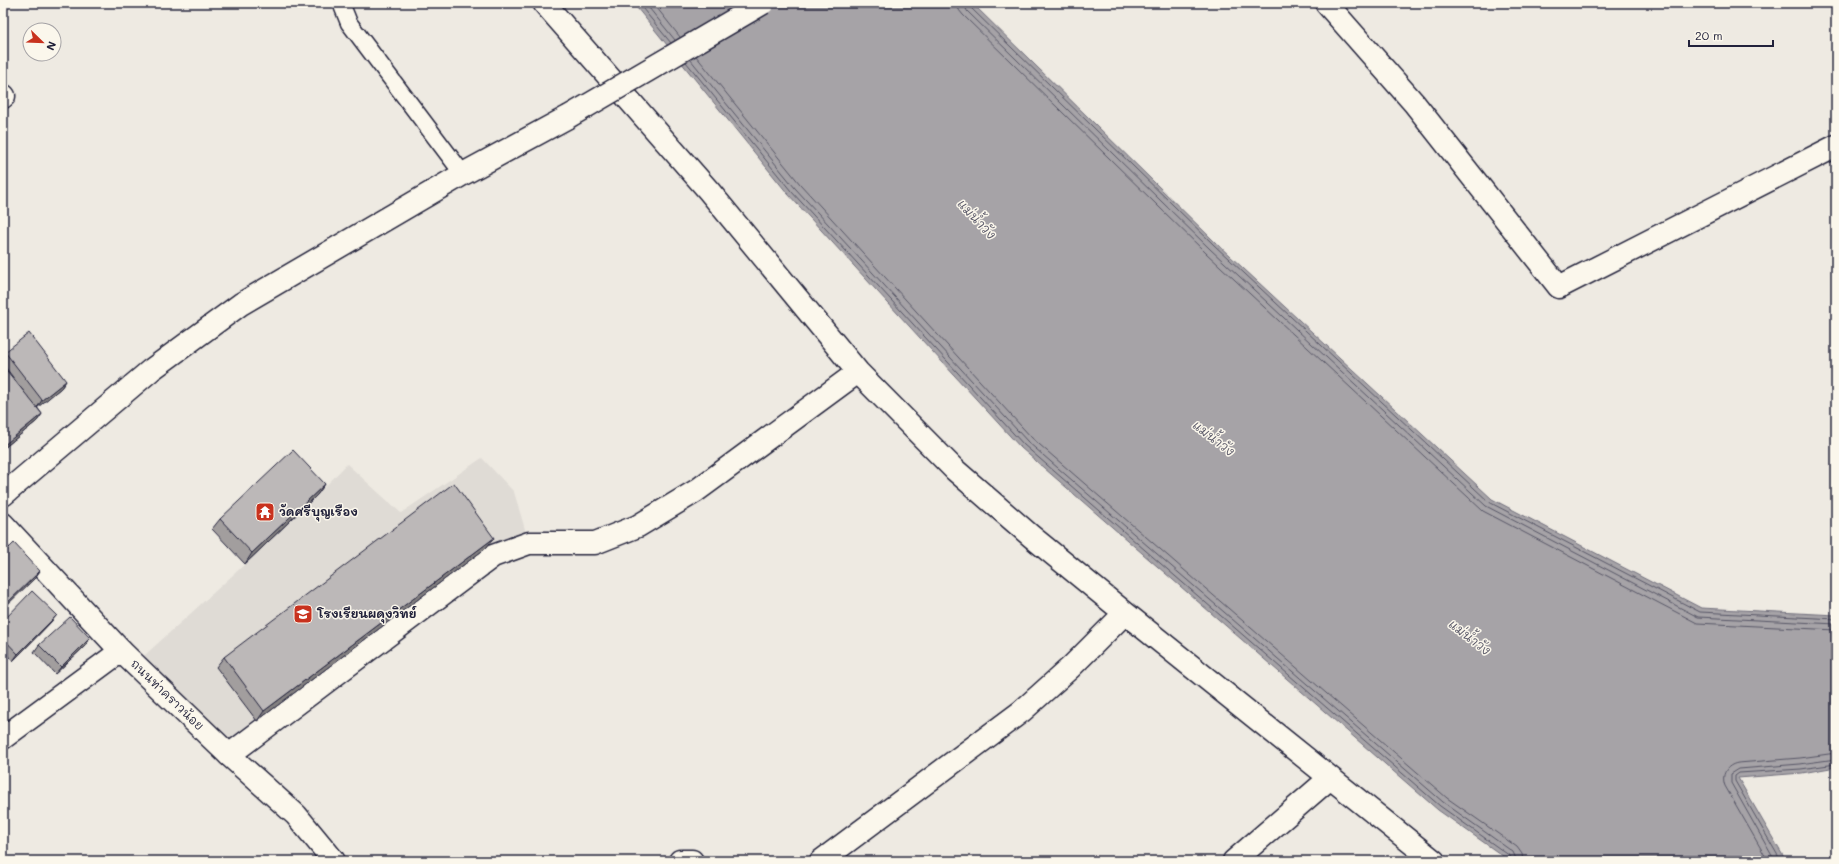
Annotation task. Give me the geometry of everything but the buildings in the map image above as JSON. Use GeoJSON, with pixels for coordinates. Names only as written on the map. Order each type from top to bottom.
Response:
{"type":"FeatureCollection","features":[{"type":"Feature","properties":{"kind":"street"},"geometry":{"type":"LineString","coordinates":[[544,3],[709,191],[858,372],[955,470],[1124,613],[1434,861]]}},
{"type":"Feature","properties":{"kind":"street"},"geometry":{"type":"LineString","coordinates":[[3,495],[151,370],[241,304],[462,174],[568,117],[764,3]]}},
{"type":"Feature","properties":{"kind":"street"},"geometry":{"type":"LineString","coordinates":[[1326,3],[1414,102],[1559,287],[1836,146]]}},
{"type":"Feature","properties":{"kind":"street"},"geometry":{"type":"LineString","coordinates":[[229,755],[493,556],[529,543],[595,543],[638,526],[696,491],[858,372]]}},
{"type":"Feature","properties":{"kind":"street","name":"ถนนท่าคราวน้อย"},"geometry":{"type":"LineString","coordinates":[[3,524],[121,651],[229,755],[296,815],[334,861]]}},
{"type":"Feature","properties":{"kind":"street"},"geometry":{"type":"LineString","coordinates":[[821,861],[1022,711],[1071,667],[1124,613]]}},
{"type":"Feature","properties":{"kind":"street"},"geometry":{"type":"LineString","coordinates":[[3,738],[121,651]]}},
{"type":"Feature","properties":{"kind":"street"},"geometry":{"type":"LineString","coordinates":[[1234,861],[1330,778]]}},
{"type":"Feature","properties":{"kind":"street"},"geometry":{"type":"LineString","coordinates":[[680,861],[692,861]]}},
{"type":"Feature","properties":{"kind":"lane"},"geometry":{"type":"LineString","coordinates":[[341,3],[349,24],[462,174]]}},
{"type":"Feature","properties":{"kind":"shaded area","name":"โรงเรียนผดุงวิทย์"},"geometry":{"type":"Polygon","coordinates":[[[482,458],[514,492],[529,543],[229,755],[135,664],[245,564],[347,464],[401,513],[482,458]]]}},
{"type":"Feature","properties":{"kind":"water","name":"แม่น้ำวัง"},"geometry":{"type":"Polygon","coordinates":[[[633,3],[972,3],[1216,243],[1492,499],[1701,608],[1836,615],[1836,767],[1802,773],[1738,778],[1786,861],[1510,861],[1438,810],[1021,448],[788,194],[633,3]]]}},
{"type":"Feature","properties":{"kind":"place","name":"วัดศรีบุญเรือง"},"geometry":{"type":"Point","coordinates":[265,512]}},
{"type":"Feature","properties":{"kind":"place","name":"โรงเรียนผดุงวิทย์"},"geometry":{"type":"Point","coordinates":[303,614]}}]}
